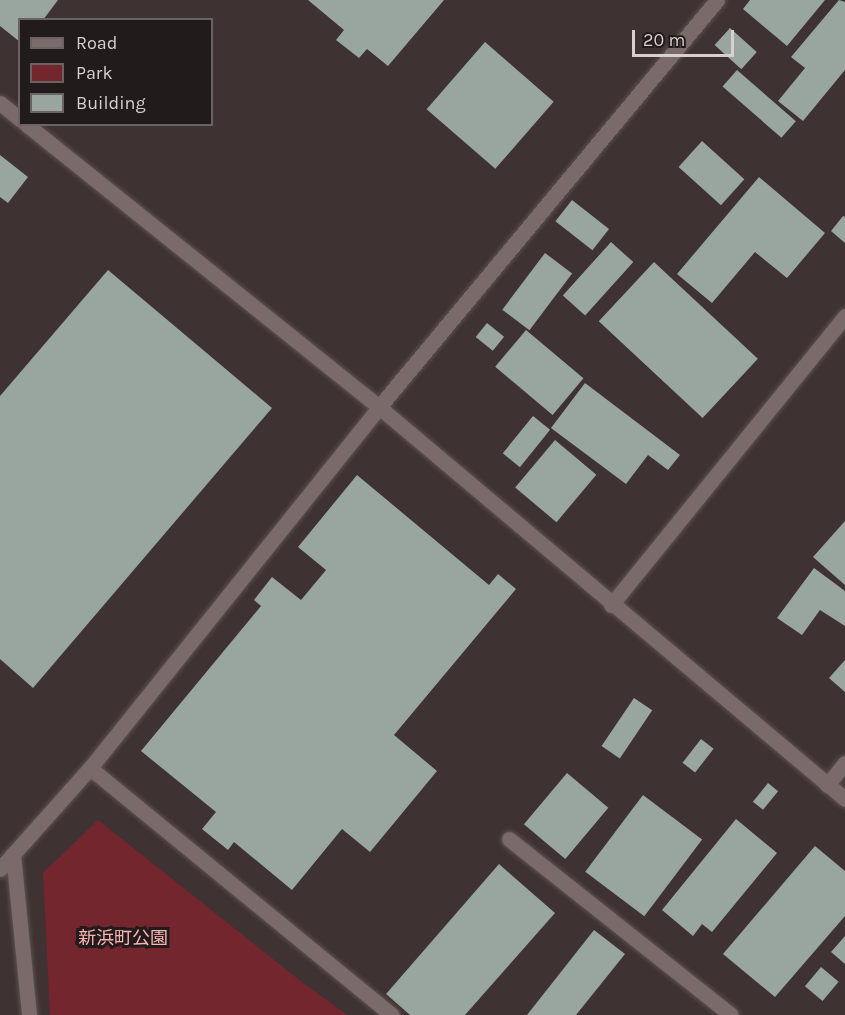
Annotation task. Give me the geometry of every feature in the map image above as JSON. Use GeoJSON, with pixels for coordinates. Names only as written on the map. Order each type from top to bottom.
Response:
{"type":"FeatureCollection","features":[{"type":"Feature","properties":{"kind":"street"},"geometry":{"type":"LineString","coordinates":[[0,869],[90,768],[379,407],[717,0]]}},
{"type":"Feature","properties":{"kind":"street"},"geometry":{"type":"LineString","coordinates":[[0,103],[18,117]]}},
{"type":"Feature","properties":{"kind":"street"},"geometry":{"type":"LineString","coordinates":[[29,126],[379,407],[611,605],[845,799]]}},
{"type":"Feature","properties":{"kind":"street"},"geometry":{"type":"LineString","coordinates":[[611,605],[845,316]]}},
{"type":"Feature","properties":{"kind":"street"},"geometry":{"type":"LineString","coordinates":[[827,785],[845,763]]}},
{"type":"Feature","properties":{"kind":"street"},"geometry":{"type":"LineString","coordinates":[[90,768],[392,1015]]}},
{"type":"Feature","properties":{"kind":"street"},"geometry":{"type":"LineString","coordinates":[[509,838],[731,1015]]}},
{"type":"Feature","properties":{"kind":"street"},"geometry":{"type":"LineString","coordinates":[[13,854],[29,1015]]}},
{"type":"Feature","properties":{"kind":"green space","name":"新浜町公園"},"geometry":{"type":"Polygon","coordinates":[[[98,820],[347,1015],[50,1015],[43,873],[98,820]]]}},
{"type":"Feature","properties":{"kind":"building"},"geometry":{"type":"Polygon","coordinates":[[[0,0],[58,0],[44,18],[18,18],[18,40],[0,26],[0,0]]]}},
{"type":"Feature","properties":{"kind":"building"},"geometry":{"type":"Polygon","coordinates":[[[308,0],[444,0],[388,66],[367,49],[359,58],[336,40],[344,30],[308,0]]]}},
{"type":"Feature","properties":{"kind":"building"},"geometry":{"type":"Polygon","coordinates":[[[750,0],[825,0],[787,46],[743,9],[750,0]]]}},
{"type":"Feature","properties":{"kind":"building"},"geometry":{"type":"Polygon","coordinates":[[[839,0],[845,2],[845,70],[803,121],[778,101],[805,68],[791,57],[839,0]]]}},
{"type":"Feature","properties":{"kind":"building"},"geometry":{"type":"Polygon","coordinates":[[[730,28],[757,52],[741,69],[715,45],[730,28]]]}},
{"type":"Feature","properties":{"kind":"building"},"geometry":{"type":"Polygon","coordinates":[[[485,42],[554,102],[495,169],[427,109],[485,42]]]}},
{"type":"Feature","properties":{"kind":"building"},"geometry":{"type":"Polygon","coordinates":[[[737,70],[796,121],[781,138],[723,87],[737,70]]]}},
{"type":"Feature","properties":{"kind":"building"},"geometry":{"type":"Polygon","coordinates":[[[702,141],[744,179],[721,205],[679,167],[702,141]]]}},
{"type":"Feature","properties":{"kind":"building"},"geometry":{"type":"Polygon","coordinates":[[[0,155],[28,177],[8,203],[0,197],[0,155]]]}},
{"type":"Feature","properties":{"kind":"building"},"geometry":{"type":"Polygon","coordinates":[[[759,177],[825,233],[787,278],[755,252],[712,303],[677,274],[759,177]]]}},
{"type":"Feature","properties":{"kind":"building"},"geometry":{"type":"Polygon","coordinates":[[[572,200],[609,229],[592,250],[555,221],[572,200]]]}},
{"type":"Feature","properties":{"kind":"building"},"geometry":{"type":"Polygon","coordinates":[[[843,216],[845,217],[845,243],[831,231],[843,216]]]}},
{"type":"Feature","properties":{"kind":"building"},"geometry":{"type":"Polygon","coordinates":[[[611,242],[633,262],[585,316],[563,296],[611,242]]]}},
{"type":"Feature","properties":{"kind":"building"},"geometry":{"type":"Polygon","coordinates":[[[545,253],[572,273],[529,330],[502,310],[545,253]]]}},
{"type":"Feature","properties":{"kind":"building"},"geometry":{"type":"Polygon","coordinates":[[[654,262],[758,359],[703,418],[599,321],[654,262]]]}},
{"type":"Feature","properties":{"kind":"building"},"geometry":{"type":"Polygon","coordinates":[[[108,270],[272,408],[33,688],[0,659],[0,396],[108,270]]]}},
{"type":"Feature","properties":{"kind":"building"},"geometry":{"type":"Polygon","coordinates":[[[487,323],[504,337],[493,351],[476,337],[487,323]]]}},
{"type":"Feature","properties":{"kind":"building"},"geometry":{"type":"Polygon","coordinates":[[[526,330],[583,378],[553,415],[495,367],[526,330]]]}},
{"type":"Feature","properties":{"kind":"building"},"geometry":{"type":"Polygon","coordinates":[[[585,383],[680,455],[668,470],[648,455],[626,484],[551,428],[585,383]]]}},
{"type":"Feature","properties":{"kind":"building"},"geometry":{"type":"Polygon","coordinates":[[[533,416],[550,430],[520,467],[503,453],[533,416]]]}},
{"type":"Feature","properties":{"kind":"building"},"geometry":{"type":"Polygon","coordinates":[[[555,440],[596,475],[557,522],[515,487],[555,440]]]}},
{"type":"Feature","properties":{"kind":"building"},"geometry":{"type":"Polygon","coordinates":[[[357,475],[489,585],[498,574],[516,589],[394,735],[437,771],[370,852],[342,829],[292,890],[234,842],[228,850],[202,829],[216,812],[141,751],[261,606],[254,600],[272,577],[301,600],[326,570],[298,547],[357,475]]]}},
{"type":"Feature","properties":{"kind":"building"},"geometry":{"type":"Polygon","coordinates":[[[845,521],[845,585],[813,557],[845,521]]]}},
{"type":"Feature","properties":{"kind":"building"},"geometry":{"type":"Polygon","coordinates":[[[814,568],[845,591],[845,626],[820,610],[802,635],[777,618],[814,568]]]}},
{"type":"Feature","properties":{"kind":"building"},"geometry":{"type":"Polygon","coordinates":[[[845,660],[845,692],[829,678],[845,660]]]}},
{"type":"Feature","properties":{"kind":"building"},"geometry":{"type":"Polygon","coordinates":[[[634,698],[652,710],[620,758],[602,746],[634,698]]]}},
{"type":"Feature","properties":{"kind":"building"},"geometry":{"type":"Polygon","coordinates":[[[701,739],[714,749],[695,772],[683,763],[701,739]]]}},
{"type":"Feature","properties":{"kind":"building"},"geometry":{"type":"Polygon","coordinates":[[[567,773],[608,808],[565,859],[524,824],[567,773]]]}},
{"type":"Feature","properties":{"kind":"building"},"geometry":{"type":"Polygon","coordinates":[[[768,783],[778,791],[763,810],[753,802],[768,783]]]}},
{"type":"Feature","properties":{"kind":"building"},"geometry":{"type":"Polygon","coordinates":[[[643,795],[702,840],[644,916],[585,872],[643,795]]]}},
{"type":"Feature","properties":{"kind":"building"},"geometry":{"type":"Polygon","coordinates":[[[736,819],[777,853],[712,932],[702,924],[693,936],[662,910],[736,819]]]}},
{"type":"Feature","properties":{"kind":"building"},"geometry":{"type":"Polygon","coordinates":[[[815,846],[845,871],[845,916],[775,997],[723,954],[815,846]]]}},
{"type":"Feature","properties":{"kind":"building"},"geometry":{"type":"Polygon","coordinates":[[[499,864],[555,913],[465,1015],[410,1015],[386,994],[499,864]]]}},
{"type":"Feature","properties":{"kind":"building"},"geometry":{"type":"Polygon","coordinates":[[[594,930],[625,954],[576,1015],[527,1015],[594,930]]]}},
{"type":"Feature","properties":{"kind":"building"},"geometry":{"type":"Polygon","coordinates":[[[845,936],[845,964],[831,952],[845,936]]]}},
{"type":"Feature","properties":{"kind":"building"},"geometry":{"type":"Polygon","coordinates":[[[821,967],[839,982],[823,1001],[805,986],[821,967]]]}}]}
